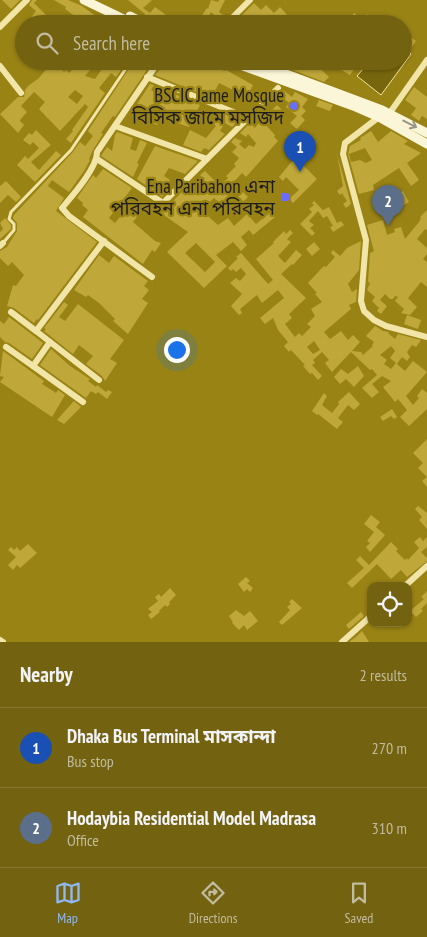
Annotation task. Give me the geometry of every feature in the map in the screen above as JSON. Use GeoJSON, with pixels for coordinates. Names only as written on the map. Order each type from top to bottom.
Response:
{"type":"FeatureCollection","features":[{"type":"Feature","properties":{"kind":"main road"},"geometry":{"type":"LineString","coordinates":[[84,0],[115,15]]}},
{"type":"Feature","properties":{"kind":"main road"},"geometry":{"type":"LineString","coordinates":[[98,0],[128,15]]}},
{"type":"Feature","properties":{"kind":"main road"},"geometry":{"type":"LineString","coordinates":[[254,70],[356,107],[427,144]]}},
{"type":"Feature","properties":{"kind":"main road"},"geometry":{"type":"LineString","coordinates":[[274,70],[389,114],[427,133]]}},
{"type":"Feature","properties":{"kind":"street"},"geometry":{"type":"LineString","coordinates":[[0,27],[27,0]]}},
{"type":"Feature","properties":{"kind":"street"},"geometry":{"type":"LineString","coordinates":[[235,15],[250,0]]}},
{"type":"Feature","properties":{"kind":"street"},"geometry":{"type":"LineString","coordinates":[[389,114],[427,60]]}},
{"type":"Feature","properties":{"kind":"street"},"geometry":{"type":"LineString","coordinates":[[0,66],[21,93]]}},
{"type":"Feature","properties":{"kind":"street"},"geometry":{"type":"LineString","coordinates":[[152,70],[97,152],[97,159],[62,208],[68,216],[152,277]]}},
{"type":"Feature","properties":{"kind":"street"},"geometry":{"type":"LineString","coordinates":[[147,77],[248,118]]}},
{"type":"Feature","properties":{"kind":"street"},"geometry":{"type":"LineString","coordinates":[[97,159],[163,203],[278,88]]}},
{"type":"Feature","properties":{"kind":"street"},"geometry":{"type":"LineString","coordinates":[[379,118],[345,144],[343,154],[366,240],[361,301],[364,311],[374,320],[386,326],[427,337]]}},
{"type":"Feature","properties":{"kind":"street"},"geometry":{"type":"LineString","coordinates":[[115,126],[207,159]]}},
{"type":"Feature","properties":{"kind":"street"},"geometry":{"type":"LineString","coordinates":[[36,331],[104,241]]}},
{"type":"Feature","properties":{"kind":"street"},"geometry":{"type":"LineString","coordinates":[[11,312],[100,380]]}},
{"type":"Feature","properties":{"kind":"street"},"geometry":{"type":"LineString","coordinates":[[33,366],[50,342]]}},
{"type":"Feature","properties":{"kind":"street"},"geometry":{"type":"LineString","coordinates":[[6,347],[83,402]]}},
{"type":"Feature","properties":{"kind":"street"},"geometry":{"type":"LineString","coordinates":[[410,582],[427,566]]}},
{"type":"Feature","properties":{"kind":"street"},"geometry":{"type":"LineString","coordinates":[[342,642],[367,620]]}},
{"type":"Feature","properties":{"kind":"lane"},"geometry":{"type":"LineString","coordinates":[[2,245],[15,227],[9,219],[11,212],[71,150],[125,70]]}},
{"type":"Feature","properties":{"kind":"shaded area"},"geometry":{"type":"Polygon","coordinates":[[[362,70],[399,70],[381,95],[357,76],[362,70]]]}},
{"type":"Feature","properties":{"kind":"building"},"geometry":{"type":"Polygon","coordinates":[[[2,0],[20,0],[11,9],[2,0]]]}},
{"type":"Feature","properties":{"kind":"building"},"geometry":{"type":"Polygon","coordinates":[[[32,0],[37,0],[34,3],[46,15],[33,15],[36,11],[29,5],[32,0]]]}},
{"type":"Feature","properties":{"kind":"building"},"geometry":{"type":"Polygon","coordinates":[[[54,0],[68,0],[82,6],[94,15],[73,15],[65,9],[66,7],[54,0]]]}},
{"type":"Feature","properties":{"kind":"building"},"geometry":{"type":"Polygon","coordinates":[[[128,0],[152,0],[143,8],[150,13],[155,7],[166,15],[145,14],[128,0]]]}},
{"type":"Feature","properties":{"kind":"building"},"geometry":{"type":"Polygon","coordinates":[[[211,0],[218,2],[219,0],[225,0],[219,12],[223,15],[214,15],[211,12],[209,15],[202,15],[208,9],[211,0]]]}},
{"type":"Feature","properties":{"kind":"building"},"geometry":{"type":"Polygon","coordinates":[[[254,3],[261,10],[266,5],[274,13],[280,7],[287,15],[242,15],[254,3]]]}},
{"type":"Feature","properties":{"kind":"building"},"geometry":{"type":"Polygon","coordinates":[[[412,38],[416,41],[412,47],[412,38]]]}},
{"type":"Feature","properties":{"kind":"building"},"geometry":{"type":"Polygon","coordinates":[[[46,70],[62,70],[64,72],[66,70],[69,73],[72,70],[90,70],[85,76],[95,79],[101,70],[121,70],[116,77],[111,73],[99,88],[105,93],[71,143],[66,139],[88,107],[85,104],[60,131],[39,109],[45,102],[34,92],[21,106],[27,112],[20,120],[24,125],[18,133],[0,114],[18,97],[24,97],[28,86],[39,78],[46,70]],[[75,90],[68,97],[77,104],[83,96],[75,90]]]}},
{"type":"Feature","properties":{"kind":"building"},"geometry":{"type":"Polygon","coordinates":[[[128,70],[147,70],[115,117],[113,116],[101,133],[103,134],[93,150],[90,160],[69,192],[52,180],[48,186],[64,198],[56,211],[97,242],[34,323],[14,308],[7,306],[13,285],[16,286],[24,275],[12,262],[8,266],[0,258],[0,251],[7,247],[17,231],[17,223],[13,218],[14,215],[73,152],[80,142],[85,146],[93,136],[88,131],[128,70]]]}},
{"type":"Feature","properties":{"kind":"building"},"geometry":{"type":"Polygon","coordinates":[[[159,70],[226,70],[253,85],[247,97],[219,83],[213,95],[203,91],[201,94],[155,75],[159,70]]]}},
{"type":"Feature","properties":{"kind":"building"},"geometry":{"type":"Polygon","coordinates":[[[293,70],[322,70],[329,77],[324,82],[293,70]]]}},
{"type":"Feature","properties":{"kind":"building"},"geometry":{"type":"Polygon","coordinates":[[[342,70],[354,70],[350,75],[342,70]]]}},
{"type":"Feature","properties":{"kind":"building"},"geometry":{"type":"Polygon","coordinates":[[[150,84],[154,85],[151,90],[156,93],[156,98],[167,102],[172,93],[200,105],[189,127],[160,117],[157,125],[133,116],[137,104],[150,84]]]}},
{"type":"Feature","properties":{"kind":"building"},"geometry":{"type":"Polygon","coordinates":[[[414,87],[427,97],[427,119],[422,116],[419,121],[411,115],[416,108],[405,100],[414,87]]]}},
{"type":"Feature","properties":{"kind":"building"},"geometry":{"type":"Polygon","coordinates":[[[283,90],[292,97],[295,92],[308,99],[302,107],[306,111],[301,116],[305,120],[297,129],[290,123],[297,116],[286,107],[289,103],[279,94],[283,90]]]}},
{"type":"Feature","properties":{"kind":"building"},"geometry":{"type":"Polygon","coordinates":[[[319,100],[333,105],[330,111],[316,106],[319,100]]]}},
{"type":"Feature","properties":{"kind":"building"},"geometry":{"type":"Polygon","coordinates":[[[277,105],[282,110],[275,118],[269,113],[277,105]]]}},
{"type":"Feature","properties":{"kind":"building"},"geometry":{"type":"Polygon","coordinates":[[[221,112],[239,120],[232,127],[225,123],[220,131],[225,134],[209,150],[204,148],[201,152],[183,145],[190,130],[206,138],[216,126],[214,125],[221,112]]]}},
{"type":"Feature","properties":{"kind":"building"},"geometry":{"type":"Polygon","coordinates":[[[262,121],[278,141],[246,177],[242,173],[227,189],[236,199],[243,192],[248,197],[232,215],[214,198],[201,210],[218,225],[228,218],[234,226],[247,214],[256,224],[271,212],[275,217],[253,235],[249,230],[241,237],[247,245],[241,251],[233,242],[216,255],[227,266],[204,288],[167,252],[188,232],[161,213],[193,181],[198,186],[204,179],[200,175],[205,171],[220,186],[228,178],[226,176],[236,166],[234,164],[239,158],[232,152],[237,147],[231,142],[235,138],[242,141],[239,144],[245,149],[249,145],[254,147],[256,143],[248,134],[246,137],[240,133],[250,123],[255,128],[262,121]],[[196,243],[185,253],[205,272],[215,262],[196,243]]]}},
{"type":"Feature","properties":{"kind":"building"},"geometry":{"type":"Polygon","coordinates":[[[36,130],[51,145],[31,162],[39,170],[56,151],[61,155],[35,182],[17,165],[25,156],[28,159],[39,148],[33,142],[30,145],[23,140],[29,133],[32,135],[36,130]]]}},
{"type":"Feature","properties":{"kind":"building"},"geometry":{"type":"Polygon","coordinates":[[[371,131],[378,142],[391,131],[408,141],[404,144],[421,153],[407,163],[419,180],[411,186],[399,168],[373,185],[374,190],[359,194],[348,154],[350,146],[361,140],[360,138],[371,131]],[[365,148],[349,154],[351,162],[360,160],[366,163],[372,160],[365,148]]]}},
{"type":"Feature","properties":{"kind":"building"},"geometry":{"type":"Polygon","coordinates":[[[117,132],[133,138],[130,149],[136,151],[140,140],[147,143],[137,163],[139,164],[133,177],[101,156],[107,147],[112,151],[117,132]]]}},
{"type":"Feature","properties":{"kind":"building"},"geometry":{"type":"Polygon","coordinates":[[[155,146],[198,161],[185,174],[169,168],[164,176],[170,180],[165,188],[168,190],[162,197],[137,179],[155,146]]]}},
{"type":"Feature","properties":{"kind":"building"},"geometry":{"type":"Polygon","coordinates":[[[337,154],[351,204],[346,208],[343,204],[347,201],[342,193],[340,195],[337,191],[343,186],[337,154]]]}},
{"type":"Feature","properties":{"kind":"building"},"geometry":{"type":"Polygon","coordinates":[[[297,159],[317,179],[293,203],[289,199],[299,190],[286,177],[283,181],[279,177],[293,160],[294,162],[297,159]]]}},
{"type":"Feature","properties":{"kind":"building"},"geometry":{"type":"Polygon","coordinates":[[[103,169],[132,188],[109,218],[115,223],[129,206],[139,214],[133,222],[155,241],[161,243],[155,252],[152,250],[143,264],[83,217],[88,210],[77,198],[93,175],[96,178],[103,169]]]}},
{"type":"Feature","properties":{"kind":"building"},"geometry":{"type":"Polygon","coordinates":[[[6,181],[21,197],[16,202],[8,195],[0,203],[0,186],[6,181]]]}},
{"type":"Feature","properties":{"kind":"building"},"geometry":{"type":"Polygon","coordinates":[[[403,191],[409,202],[398,208],[392,198],[403,191]]]}},
{"type":"Feature","properties":{"kind":"building"},"geometry":{"type":"Polygon","coordinates":[[[314,201],[323,210],[329,207],[337,223],[341,221],[344,225],[333,232],[330,227],[333,226],[327,216],[323,218],[318,211],[309,221],[314,225],[310,228],[315,233],[312,236],[300,224],[312,212],[309,209],[314,205],[312,203],[314,201]]]}},
{"type":"Feature","properties":{"kind":"building"},"geometry":{"type":"Polygon","coordinates":[[[427,210],[427,230],[425,229],[417,239],[427,248],[427,254],[423,259],[427,262],[427,287],[421,282],[408,298],[417,307],[410,315],[401,313],[404,309],[395,301],[398,297],[395,296],[393,299],[390,299],[385,294],[380,300],[387,306],[381,314],[377,311],[379,308],[372,301],[375,297],[367,290],[370,283],[368,282],[370,253],[374,251],[367,225],[383,220],[387,235],[395,232],[394,229],[401,227],[405,239],[427,210]]]}},
{"type":"Feature","properties":{"kind":"building"},"geometry":{"type":"Polygon","coordinates":[[[5,218],[11,225],[11,229],[0,239],[0,232],[3,229],[0,223],[5,218]]]}},
{"type":"Feature","properties":{"kind":"building"},"geometry":{"type":"Polygon","coordinates":[[[290,230],[293,233],[287,239],[291,242],[278,256],[285,263],[296,250],[302,255],[281,274],[306,298],[289,314],[292,318],[285,324],[295,337],[299,333],[302,336],[311,327],[307,324],[315,316],[311,309],[322,302],[308,283],[335,257],[331,253],[333,250],[340,256],[347,248],[361,241],[359,270],[348,284],[352,292],[357,289],[356,302],[349,305],[351,309],[324,332],[330,339],[341,331],[348,340],[353,335],[360,342],[352,351],[361,352],[363,355],[373,346],[374,342],[366,336],[375,326],[389,332],[395,339],[398,334],[421,340],[416,347],[412,345],[407,352],[410,357],[407,361],[402,357],[397,364],[405,371],[413,361],[427,372],[406,396],[413,405],[419,398],[417,396],[422,389],[427,393],[427,409],[409,426],[400,417],[407,410],[398,399],[395,402],[383,387],[391,381],[382,376],[372,384],[379,392],[372,398],[362,388],[377,375],[351,352],[332,372],[325,363],[329,360],[322,352],[313,360],[315,363],[312,365],[322,376],[318,380],[312,373],[310,374],[303,366],[305,365],[291,350],[289,352],[284,346],[288,342],[278,330],[273,318],[265,324],[260,318],[284,298],[278,290],[262,303],[257,295],[240,309],[242,313],[239,315],[231,306],[242,294],[230,283],[236,278],[240,281],[246,274],[241,268],[236,272],[228,268],[238,258],[236,257],[241,253],[268,284],[273,280],[256,259],[284,231],[286,234],[290,230]],[[314,341],[307,347],[313,354],[320,350],[314,341]],[[391,346],[380,355],[387,360],[384,364],[391,369],[396,363],[390,358],[395,351],[391,346]]]}},
{"type":"Feature","properties":{"kind":"building"},"geometry":{"type":"Polygon","coordinates":[[[314,242],[320,249],[312,256],[306,249],[314,242]]]}},
{"type":"Feature","properties":{"kind":"building"},"geometry":{"type":"Polygon","coordinates":[[[99,255],[109,263],[114,256],[148,281],[144,286],[149,290],[142,299],[148,303],[128,334],[113,321],[115,319],[99,303],[88,295],[86,297],[74,290],[99,255]]]}},
{"type":"Feature","properties":{"kind":"building"},"geometry":{"type":"Polygon","coordinates":[[[64,302],[68,305],[59,317],[65,321],[78,304],[124,340],[110,359],[117,363],[105,381],[102,376],[86,364],[93,356],[79,345],[73,354],[44,331],[46,329],[44,328],[64,302]]]}},
{"type":"Feature","properties":{"kind":"building"},"geometry":{"type":"Polygon","coordinates":[[[407,315],[421,320],[418,329],[404,324],[407,315]]]}},
{"type":"Feature","properties":{"kind":"building"},"geometry":{"type":"Polygon","coordinates":[[[9,317],[43,343],[32,359],[0,337],[0,321],[4,324],[9,317]]]}},
{"type":"Feature","properties":{"kind":"building"},"geometry":{"type":"Polygon","coordinates":[[[51,349],[70,366],[90,379],[88,381],[96,387],[97,385],[106,392],[108,390],[112,392],[107,399],[98,392],[96,394],[91,391],[86,398],[40,365],[51,349]]]}},
{"type":"Feature","properties":{"kind":"building"},"geometry":{"type":"Polygon","coordinates":[[[3,351],[44,381],[42,384],[56,393],[58,390],[65,395],[52,417],[0,382],[4,377],[0,376],[3,351]]]}},
{"type":"Feature","properties":{"kind":"building"},"geometry":{"type":"Polygon","coordinates":[[[358,366],[364,376],[354,387],[346,379],[340,384],[334,377],[341,369],[348,374],[358,366]]]}},
{"type":"Feature","properties":{"kind":"building"},"geometry":{"type":"Polygon","coordinates":[[[349,392],[360,404],[354,410],[348,405],[338,418],[343,422],[337,429],[312,411],[324,393],[327,396],[322,405],[332,413],[339,404],[338,402],[349,392]]]}},
{"type":"Feature","properties":{"kind":"building"},"geometry":{"type":"Polygon","coordinates":[[[74,401],[81,407],[64,424],[57,420],[74,401]]]}},
{"type":"Feature","properties":{"kind":"building"},"geometry":{"type":"Polygon","coordinates":[[[392,409],[397,417],[394,419],[391,416],[383,421],[380,417],[392,409]]]}},
{"type":"Feature","properties":{"kind":"building"},"geometry":{"type":"Polygon","coordinates":[[[427,439],[427,477],[418,468],[423,463],[413,453],[427,439]]]}},
{"type":"Feature","properties":{"kind":"building"},"geometry":{"type":"Polygon","coordinates":[[[427,477],[427,487],[422,481],[427,477]]]}},
{"type":"Feature","properties":{"kind":"building"},"geometry":{"type":"Polygon","coordinates":[[[418,506],[427,513],[427,529],[419,520],[422,517],[415,509],[418,506]]]}},
{"type":"Feature","properties":{"kind":"building"},"geometry":{"type":"Polygon","coordinates":[[[371,515],[380,522],[376,527],[385,535],[370,552],[366,547],[370,543],[367,541],[374,532],[364,524],[371,515]]]}},
{"type":"Feature","properties":{"kind":"building"},"geometry":{"type":"Polygon","coordinates":[[[420,537],[423,541],[427,537],[427,547],[421,552],[427,558],[427,561],[407,577],[401,570],[391,579],[377,564],[352,588],[347,583],[364,568],[356,560],[360,556],[369,565],[391,542],[398,549],[396,551],[405,560],[407,558],[408,560],[419,548],[414,542],[420,537]]]}},
{"type":"Feature","properties":{"kind":"building"},"geometry":{"type":"Polygon","coordinates":[[[28,544],[37,553],[20,568],[17,565],[13,570],[8,565],[16,557],[8,550],[11,547],[14,550],[17,547],[20,551],[28,544]]]}},
{"type":"Feature","properties":{"kind":"building"},"geometry":{"type":"Polygon","coordinates":[[[246,577],[250,581],[247,583],[253,588],[250,592],[247,589],[244,592],[238,584],[246,577]]]}},
{"type":"Feature","properties":{"kind":"building"},"geometry":{"type":"Polygon","coordinates":[[[170,588],[176,595],[167,607],[165,605],[151,619],[148,615],[152,612],[148,609],[158,601],[155,597],[159,594],[161,597],[170,588]]]}},
{"type":"Feature","properties":{"kind":"building"},"geometry":{"type":"Polygon","coordinates":[[[427,591],[427,603],[421,609],[423,611],[416,617],[412,613],[412,609],[424,599],[421,597],[427,591]]]}},
{"type":"Feature","properties":{"kind":"building"},"geometry":{"type":"Polygon","coordinates":[[[292,599],[302,608],[282,625],[279,622],[290,610],[287,607],[291,604],[289,602],[292,599]]]}},
{"type":"Feature","properties":{"kind":"building"},"geometry":{"type":"Polygon","coordinates":[[[236,610],[244,616],[250,611],[258,621],[247,630],[244,625],[239,630],[232,623],[229,616],[236,610]]]}},
{"type":"Feature","properties":{"kind":"building"},"geometry":{"type":"Polygon","coordinates":[[[361,612],[364,616],[349,629],[346,625],[361,612]]]}},
{"type":"Feature","properties":{"kind":"building"},"geometry":{"type":"Polygon","coordinates":[[[362,631],[369,642],[349,642],[356,637],[362,631]]]}},
{"type":"Feature","properties":{"kind":"place","name":"BSCIC Jame Mosque বিসিক জামে মসজিদ"},"geometry":{"type":"Point","coordinates":[294,106]}},
{"type":"Feature","properties":{"kind":"place","name":"Dhaka Bus Terminal মাসকান্দা"},"geometry":{"type":"Point","coordinates":[300,172]}},
{"type":"Feature","properties":{"kind":"place","name":"Ena Paribahon এনা পরিবহন এনা পরিবহন"},"geometry":{"type":"Point","coordinates":[285,197]}},
{"type":"Feature","properties":{"kind":"place","name":"Hodaybia Residential Model Madrasa"},"geometry":{"type":"Point","coordinates":[388,226]}}]}
